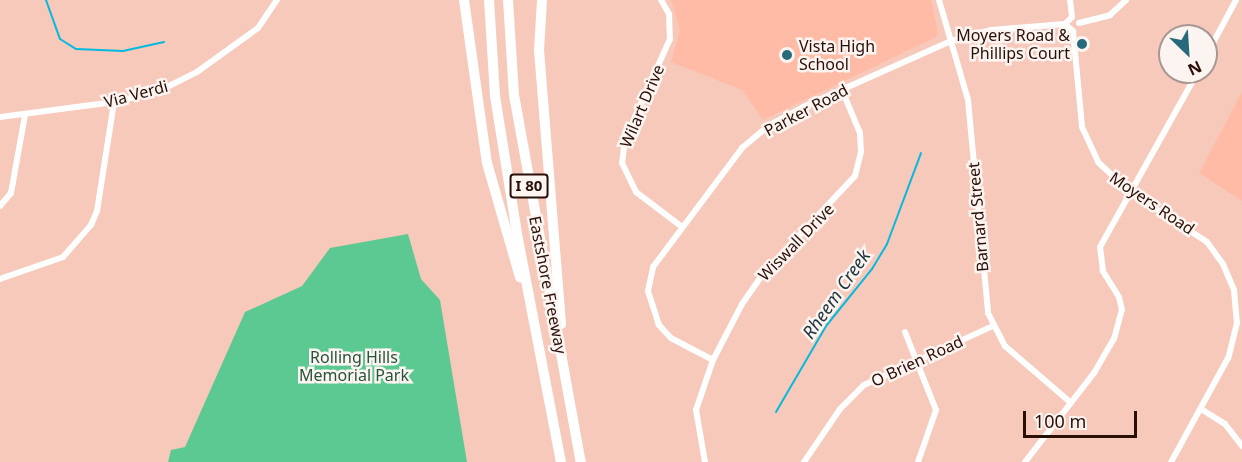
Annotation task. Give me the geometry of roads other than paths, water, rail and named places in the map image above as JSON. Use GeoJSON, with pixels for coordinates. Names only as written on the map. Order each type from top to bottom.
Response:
{"type":"FeatureCollection","features":[{"type":"Feature","properties":{"kind":"highway"},"geometry":{"type":"LineString","coordinates":[[465,0],[487,163],[500,215],[538,331]]}},
{"type":"Feature","properties":{"kind":"highway","name":"Eastshore Freeway"},"geometry":{"type":"LineString","coordinates":[[489,0],[495,96],[518,239],[538,331],[561,462]]}},
{"type":"Feature","properties":{"kind":"highway","name":"Eastshore Freeway"},"geometry":{"type":"LineString","coordinates":[[508,0],[514,95],[581,462]]}},
{"type":"Feature","properties":{"kind":"highway"},"geometry":{"type":"LineString","coordinates":[[542,0],[539,50],[564,369]]}},
{"type":"Feature","properties":{"kind":"street","name":"Via Verdi"},"geometry":{"type":"LineString","coordinates":[[0,117],[25,116],[114,102],[157,92],[198,72],[258,28],[277,0]]}},
{"type":"Feature","properties":{"kind":"street","name":"Wilart Drive"},"geometry":{"type":"LineString","coordinates":[[661,0],[669,14],[670,39],[625,140],[622,162],[636,192],[681,226]]}},
{"type":"Feature","properties":{"kind":"street","name":"Barnard Street"},"geometry":{"type":"LineString","coordinates":[[939,0],[968,100],[985,298],[993,326],[1013,354],[1071,403]]}},
{"type":"Feature","properties":{"kind":"street"},"geometry":{"type":"LineString","coordinates":[[1070,0],[1072,17],[1079,23]]}},
{"type":"Feature","properties":{"kind":"street"},"geometry":{"type":"LineString","coordinates":[[1072,17],[1065,24],[1073,31],[1079,23],[1110,15],[1126,0]]}},
{"type":"Feature","properties":{"kind":"street"},"geometry":{"type":"LineString","coordinates":[[1218,34],[1236,0]]}},
{"type":"Feature","properties":{"kind":"street","name":"Parker Road"},"geometry":{"type":"LineString","coordinates":[[713,360],[671,338],[652,309],[648,291],[653,267],[681,226],[742,148],[768,126],[951,41],[991,30],[1065,24]]}},
{"type":"Feature","properties":{"kind":"street","name":"Moyers Road"},"geometry":{"type":"LineString","coordinates":[[1073,31],[1086,139],[1105,171],[1130,192],[1194,231],[1215,252],[1230,276],[1237,315],[1235,339],[1224,368],[1171,462]]}},
{"type":"Feature","properties":{"kind":"street"},"geometry":{"type":"LineString","coordinates":[[1025,462],[1094,373],[1120,324],[1119,297],[1104,272],[1100,247],[1190,84]]}},
{"type":"Feature","properties":{"kind":"street","name":"Wiswall Drive"},"geometry":{"type":"LineString","coordinates":[[705,462],[696,410],[713,360],[762,275],[855,176],[861,152],[860,133],[842,90]]}},
{"type":"Feature","properties":{"kind":"street"},"geometry":{"type":"LineString","coordinates":[[0,279],[63,257],[91,225],[97,211],[114,102]]}},
{"type":"Feature","properties":{"kind":"street"},"geometry":{"type":"LineString","coordinates":[[0,206],[11,193],[25,116]]}},
{"type":"Feature","properties":{"kind":"street","name":"O Brien Road"},"geometry":{"type":"LineString","coordinates":[[804,462],[852,395],[864,385],[993,326]]}},
{"type":"Feature","properties":{"kind":"street"},"geometry":{"type":"LineString","coordinates":[[905,332],[936,410],[918,462]]}},
{"type":"Feature","properties":{"kind":"street"},"geometry":{"type":"LineString","coordinates":[[1201,409],[1225,424],[1242,446]]}},
{"type":"Feature","properties":{"kind":"waterway"},"geometry":{"type":"LineString","coordinates":[[46,0],[60,39],[76,49],[123,51],[164,42]]}},
{"type":"Feature","properties":{"kind":"waterway","name":"Rheem Creek"},"geometry":{"type":"LineString","coordinates":[[776,412],[826,326],[872,269],[887,244],[921,153]]}},
{"type":"Feature","properties":{"kind":"place","name":"Moyers Road & Phillips Court"},"geometry":{"type":"Point","coordinates":[1082,44]}},
{"type":"Feature","properties":{"kind":"place","name":"Vista High School"},"geometry":{"type":"Point","coordinates":[787,55]}},
{"type":"Feature","properties":{"kind":"park label","name":"Rolling Hills Memorial Park"},"geometry":{"type":"Point","coordinates":[354,366]}}]}
